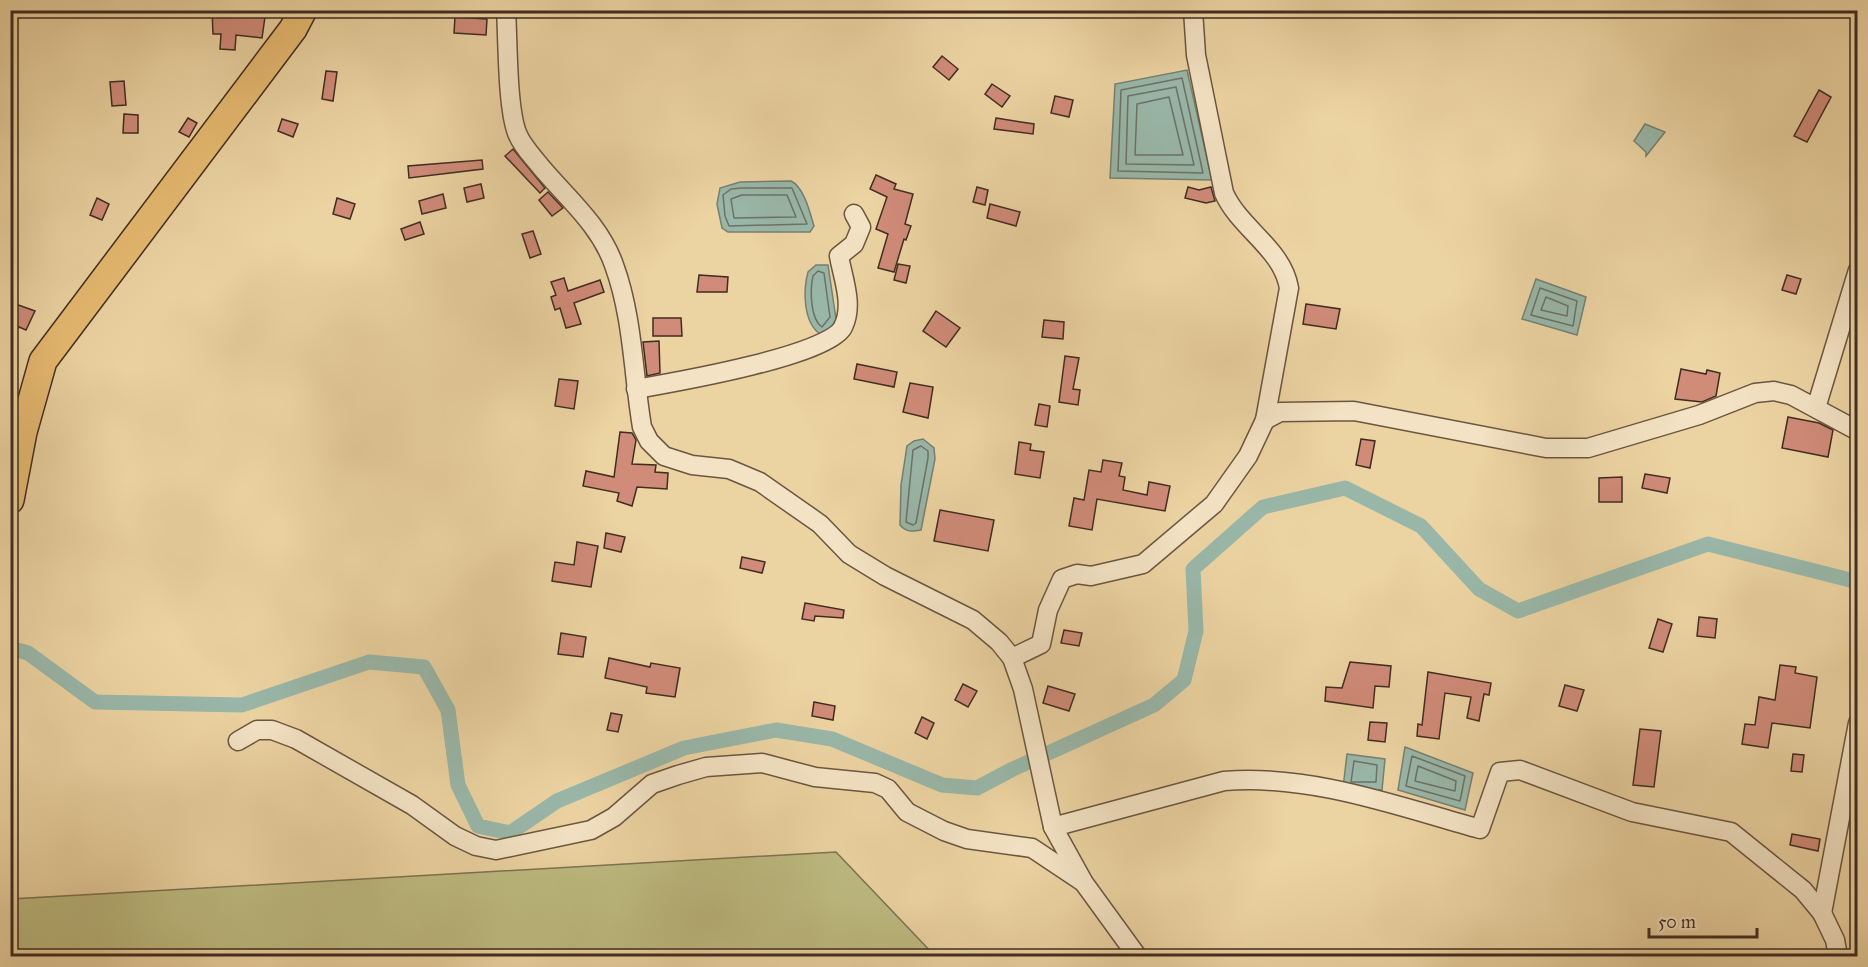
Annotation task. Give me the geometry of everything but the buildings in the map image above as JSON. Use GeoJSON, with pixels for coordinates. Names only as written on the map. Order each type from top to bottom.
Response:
{"type":"FeatureCollection","features":[{"type":"Feature","properties":{"kind":"highway"},"geometry":{"type":"LineString","coordinates":[[10,500],[23,432],[43,361],[293,29],[303,10]]}},
{"type":"Feature","properties":{"kind":"street"},"geometry":{"type":"LineString","coordinates":[[506,10],[517,134],[529,153],[585,215],[603,241],[614,265],[625,303],[642,427],[649,441],[664,456],[692,465],[729,469],[760,482],[820,524],[849,554],[885,576],[974,620],[1012,658],[1023,689],[1053,827],[1084,883],[1137,957]]}},
{"type":"Feature","properties":{"kind":"street"},"geometry":{"type":"LineString","coordinates":[[1012,658],[1041,644],[1048,610],[1062,579],[1077,574],[1091,576],[1143,564],[1214,504],[1248,456],[1265,420],[1289,288],[1286,273],[1262,240],[1230,205],[1224,193],[1200,75],[1193,10]]}},
{"type":"Feature","properties":{"kind":"street"},"geometry":{"type":"LineString","coordinates":[[636,389],[764,364],[825,341],[842,330],[849,312],[839,256],[854,244],[861,227],[854,214]]}},
{"type":"Feature","properties":{"kind":"street"},"geometry":{"type":"LineString","coordinates":[[1816,408],[1857,270]]}},
{"type":"Feature","properties":{"kind":"street"},"geometry":{"type":"LineString","coordinates":[[1265,420],[1280,412],[1354,411],[1546,448],[1588,448],[1665,426],[1755,393],[1774,391],[1816,408],[1857,431]]}},
{"type":"Feature","properties":{"kind":"street"},"geometry":{"type":"LineString","coordinates":[[1822,913],[1855,749],[1857,723]]}},
{"type":"Feature","properties":{"kind":"street"},"geometry":{"type":"LineString","coordinates":[[238,741],[257,730],[272,730],[296,739],[412,805],[455,836],[476,846],[496,850],[591,830],[614,817],[652,784],[678,775],[706,767],[762,764],[814,777],[875,783],[888,789],[907,812],[944,831],[967,839],[1032,848],[1084,883]]}},
{"type":"Feature","properties":{"kind":"street"},"geometry":{"type":"LineString","coordinates":[[1053,827],[1224,781],[1250,779],[1296,782],[1374,799],[1480,829],[1500,772],[1520,770],[1632,812],[1731,832],[1803,890],[1822,913],[1835,940],[1838,957]]}},
{"type":"Feature","properties":{"kind":"shaded area"},"geometry":{"type":"Polygon","coordinates":[[[836,852],[935,956],[11,956],[11,899],[836,852]]]}},
{"type":"Feature","properties":{"kind":"water"},"geometry":{"type":"Polygon","coordinates":[[[1187,70],[1212,180],[1110,178],[1115,84],[1187,70]]]}},
{"type":"Feature","properties":{"kind":"water"},"geometry":{"type":"Polygon","coordinates":[[[1645,124],[1665,132],[1646,156],[1646,152],[1634,141],[1645,124]]]}},
{"type":"Feature","properties":{"kind":"water"},"geometry":{"type":"Polygon","coordinates":[[[791,181],[803,194],[814,226],[810,232],[728,232],[722,228],[717,204],[720,188],[740,182],[791,181]]]}},
{"type":"Feature","properties":{"kind":"water"},"geometry":{"type":"Polygon","coordinates":[[[816,265],[828,265],[836,319],[830,331],[820,334],[810,322],[805,296],[808,272],[816,265]]]}},
{"type":"Feature","properties":{"kind":"water"},"geometry":{"type":"Polygon","coordinates":[[[1536,279],[1586,297],[1577,335],[1522,319],[1536,279]]]}},
{"type":"Feature","properties":{"kind":"water"},"geometry":{"type":"Polygon","coordinates":[[[923,439],[934,448],[935,459],[921,530],[909,531],[900,525],[901,485],[907,446],[923,439]]]}},
{"type":"Feature","properties":{"kind":"water"},"geometry":{"type":"Polygon","coordinates":[[[1405,747],[1473,773],[1465,810],[1398,790],[1405,747]]]}},
{"type":"Feature","properties":{"kind":"water"},"geometry":{"type":"Polygon","coordinates":[[[1347,754],[1385,759],[1382,790],[1343,788],[1347,754]]]}},
{"type":"Feature","properties":{"kind":"waterway"},"geometry":{"type":"LineString","coordinates":[[10,648],[28,653],[95,702],[242,705],[369,662],[424,667],[448,710],[458,785],[478,826],[510,833],[557,801],[684,748],[776,730],[832,739],[942,785],[977,788],[1013,769],[1154,705],[1184,680],[1196,631],[1193,569],[1263,507],[1345,488],[1421,526],[1479,589],[1518,611],[1708,544],[1858,582]]}}]}
